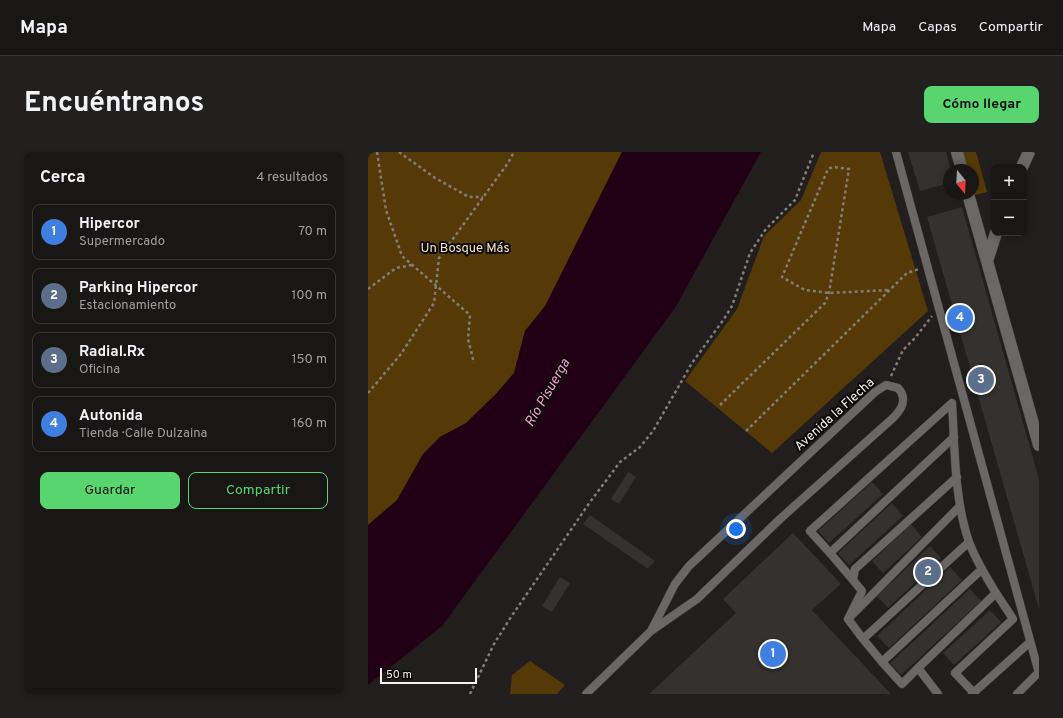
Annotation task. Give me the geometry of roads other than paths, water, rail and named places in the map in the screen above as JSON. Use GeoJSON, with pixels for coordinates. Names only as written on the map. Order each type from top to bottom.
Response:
{"type":"FeatureCollection","features":[{"type":"Feature","properties":{"kind":"street"},"geometry":{"type":"LineString","coordinates":[[957,152],[960,164]]}},
{"type":"Feature","properties":{"kind":"street"},"geometry":{"type":"LineString","coordinates":[[1023,164],[1028,152]]}},
{"type":"Feature","properties":{"kind":"street"},"geometry":{"type":"LineString","coordinates":[[970,200],[1039,445]]}},
{"type":"Feature","properties":{"kind":"street"},"geometry":{"type":"LineString","coordinates":[[987,261],[995,236]]}},
{"type":"Feature","properties":{"kind":"lane"},"geometry":{"type":"LineString","coordinates":[[896,152],[1039,672],[1017,694]]}},
{"type":"Feature","properties":{"kind":"lane","name":"Avenida la Flecha"},"geometry":{"type":"LineString","coordinates":[[586,694],[651,631],[697,599],[780,519],[900,411],[903,406],[903,396],[898,388],[886,385],[875,392],[689,566],[675,584],[651,631]]}},
{"type":"Feature","properties":{"kind":"lane"},"geometry":{"type":"LineString","coordinates":[[848,619],[862,591],[810,531],[952,403],[960,506],[969,542],[996,593],[1014,619]]}},
{"type":"Feature","properties":{"kind":"lane"},"geometry":{"type":"LineString","coordinates":[[830,553],[954,437]]}},
{"type":"Feature","properties":{"kind":"lane"},"geometry":{"type":"LineString","coordinates":[[853,580],[855,569],[957,477]]}},
{"type":"Feature","properties":{"kind":"lane"},"geometry":{"type":"LineString","coordinates":[[848,619],[960,506]]}},
{"type":"Feature","properties":{"kind":"lane"},"geometry":{"type":"LineString","coordinates":[[863,640],[969,542]]}},
{"type":"Feature","properties":{"kind":"lane"},"geometry":{"type":"LineString","coordinates":[[882,662],[982,569]]}},
{"type":"Feature","properties":{"kind":"lane"},"geometry":{"type":"LineString","coordinates":[[848,619],[863,640],[902,684],[996,593]]}},
{"type":"Feature","properties":{"kind":"lane"},"geometry":{"type":"LineString","coordinates":[[1022,612],[955,673],[974,694],[1030,642]]}},
{"type":"Feature","properties":{"kind":"lane"},"geometry":{"type":"LineString","coordinates":[[918,668],[938,694]]}},
{"type":"Feature","properties":{"kind":"water","name":"Río Pisuerga"},"geometry":{"type":"Polygon","coordinates":[[[622,152],[761,152],[675,308],[442,626],[368,685],[368,525],[397,500],[423,454],[440,437],[466,423],[496,394],[514,373],[525,331],[545,306],[622,152]]]}},
{"type":"Feature","properties":{"kind":"place","name":"Autonida"},"geometry":{"type":"Point","coordinates":[960,318]}},
{"type":"Feature","properties":{"kind":"place","name":"Radial.Rx"},"geometry":{"type":"Point","coordinates":[981,380]}},
{"type":"Feature","properties":{"kind":"place","name":"Parking Hipercor"},"geometry":{"type":"Point","coordinates":[928,572]}},
{"type":"Feature","properties":{"kind":"place","name":"Hipercor"},"geometry":{"type":"Point","coordinates":[773,654]}},
{"type":"Feature","properties":{"kind":"park label","name":"Un Bosque Más"},"geometry":{"type":"Point","coordinates":[465,249]}}]}
